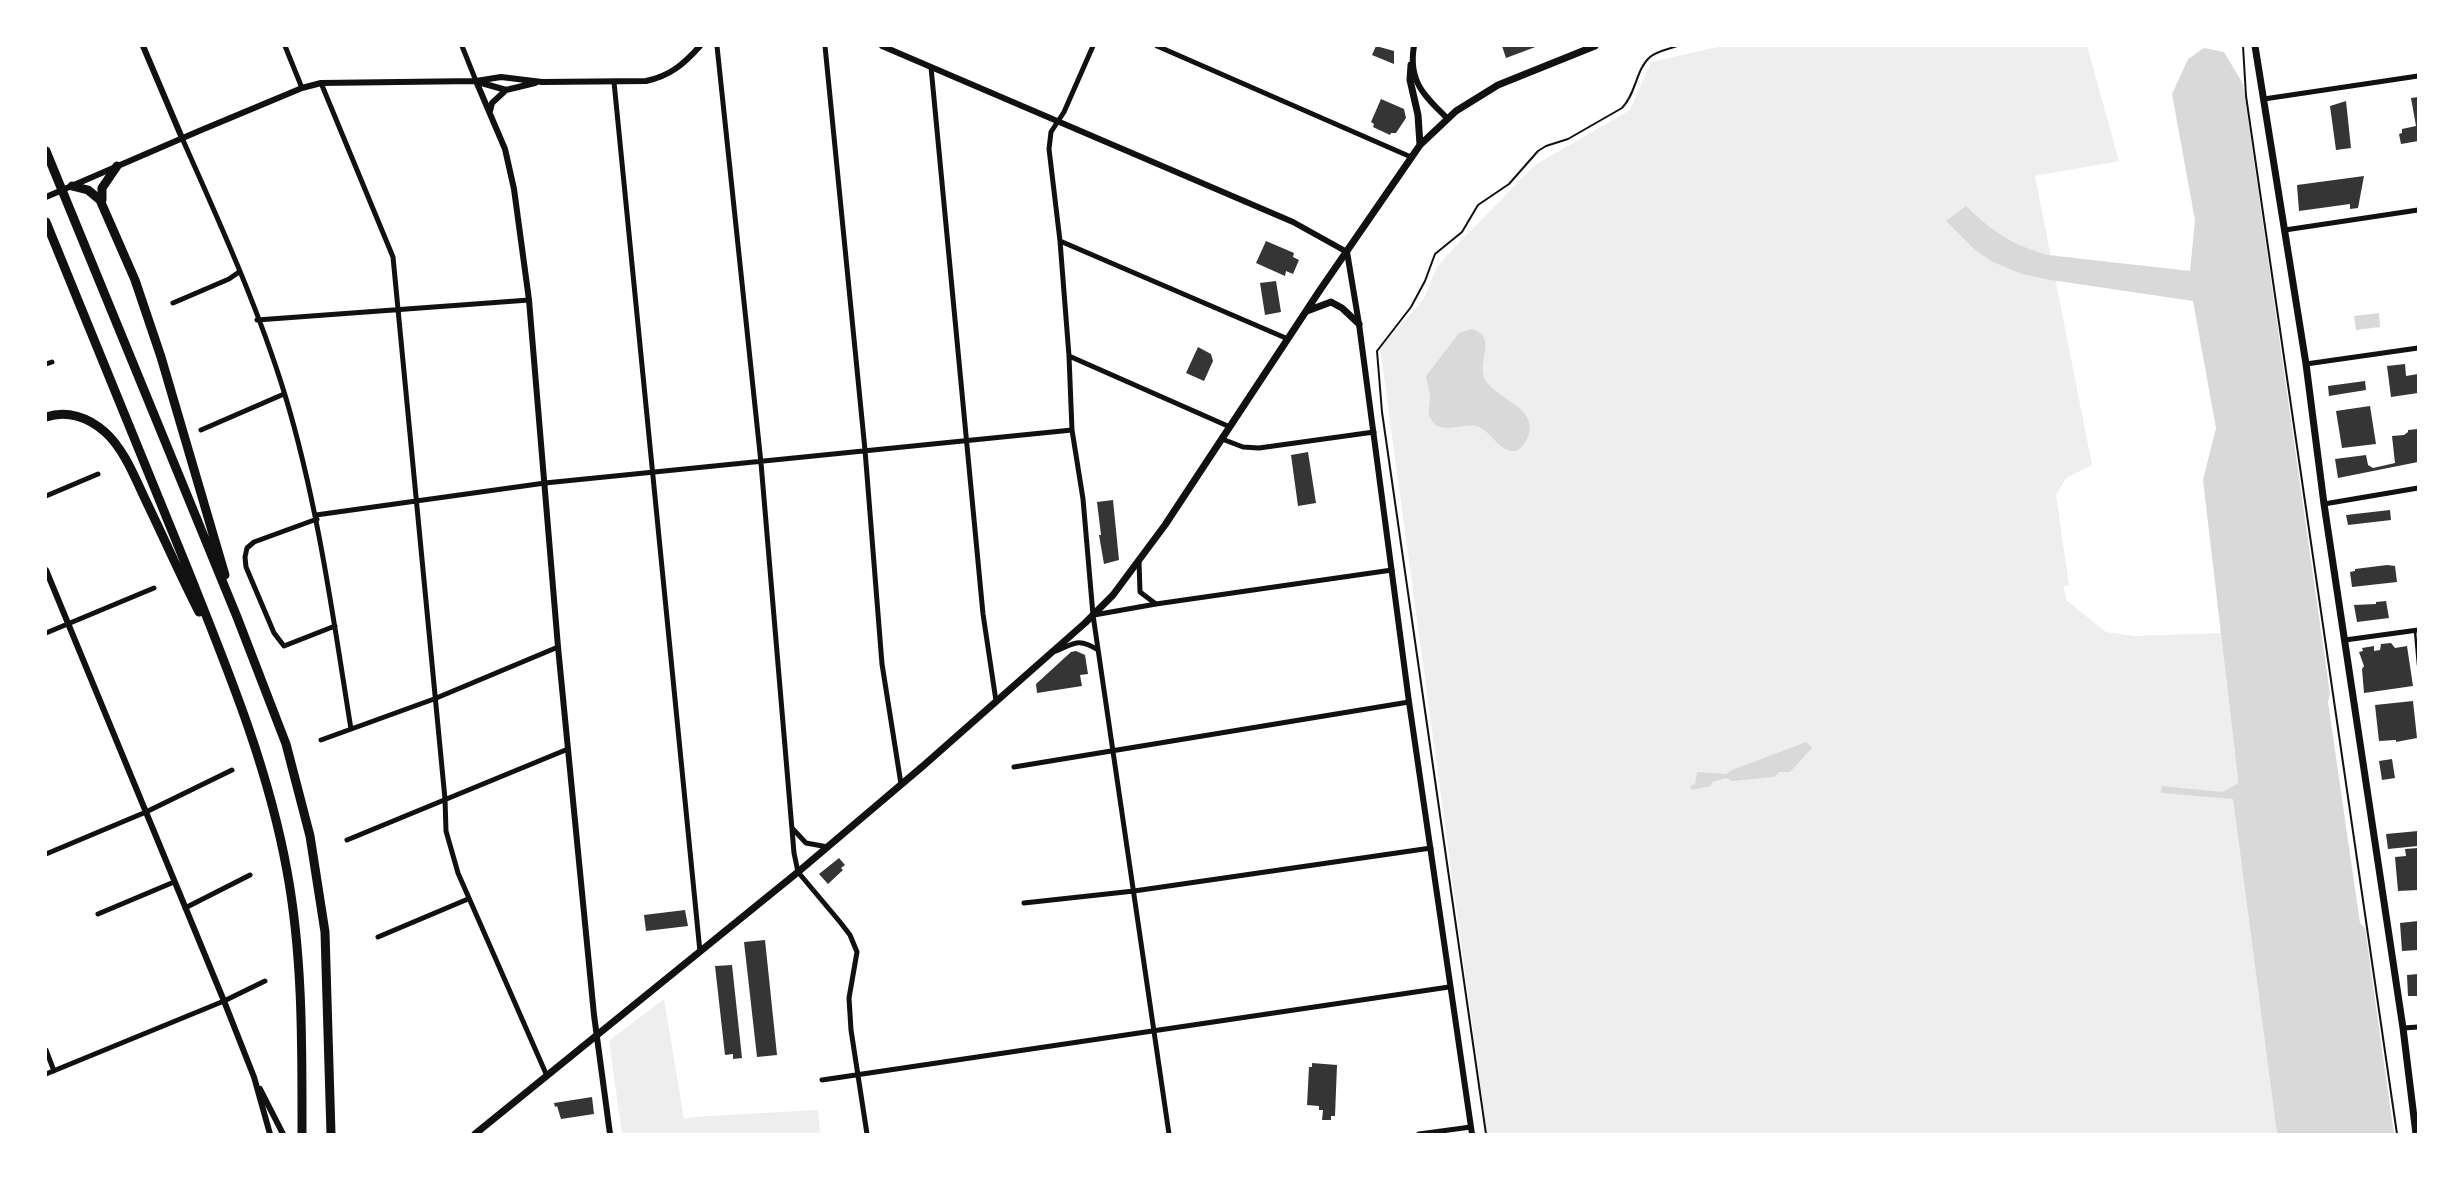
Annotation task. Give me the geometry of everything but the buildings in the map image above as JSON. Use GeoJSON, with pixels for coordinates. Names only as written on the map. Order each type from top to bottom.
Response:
{"type":"FeatureCollection","features":[{"type":"Feature","properties":{"kind":"highway"},"geometry":{"type":"LineString","coordinates":[[46,151],[237,617],[286,744],[310,836],[325,932],[332,1135]]}},
{"type":"Feature","properties":{"kind":"highway"},"geometry":{"type":"LineString","coordinates":[[103,205],[102,188],[117,166]]}},
{"type":"Feature","properties":{"kind":"highway"},"geometry":{"type":"LineString","coordinates":[[72,186],[92,191],[103,205],[135,280],[237,617]]}},
{"type":"Feature","properties":{"kind":"highway"},"geometry":{"type":"LineString","coordinates":[[46,222],[123,408],[252,738],[287,868],[297,953],[302,1135]]}},
{"type":"Feature","properties":{"kind":"highway"},"geometry":{"type":"LineString","coordinates":[[46,417],[62,414],[80,417],[99,427],[115,444],[133,473],[226,667]]}},
{"type":"Feature","properties":{"kind":"highway"},"geometry":{"type":"LineString","coordinates":[[296,1135],[302,1082]]}},
{"type":"Feature","properties":{"kind":"main road"},"geometry":{"type":"LineString","coordinates":[[475,1135],[828,847],[1093,615],[1113,595],[1139,561],[1420,145],[1447,118],[1498,85],[1595,46]]}},
{"type":"Feature","properties":{"kind":"main road"},"geometry":{"type":"LineString","coordinates":[[2255,46],[2306,364],[2324,504],[2403,1028],[2416,1135]]}},
{"type":"Feature","properties":{"kind":"main road"},"geometry":{"type":"LineString","coordinates":[[1410,65],[1420,145]]}},
{"type":"Feature","properties":{"kind":"main road"},"geometry":{"type":"LineString","coordinates":[[1306,312],[1331,302],[1359,324]]}},
{"type":"Feature","properties":{"kind":"street"},"geometry":{"type":"LineString","coordinates":[[142,46],[239,272],[284,394],[316,517],[351,729]]}},
{"type":"Feature","properties":{"kind":"street"},"geometry":{"type":"LineString","coordinates":[[285,46],[302,88]]}},
{"type":"Feature","properties":{"kind":"street"},"geometry":{"type":"LineString","coordinates":[[462,46],[505,149],[514,189],[529,300],[558,646],[597,1036],[610,1135]]}},
{"type":"Feature","properties":{"kind":"street"},"geometry":{"type":"LineString","coordinates":[[46,197],[302,88],[321,83],[476,81],[501,77],[542,82],[646,82],[667,75],[684,64],[700,46]]}},
{"type":"Feature","properties":{"kind":"street"},"geometry":{"type":"LineString","coordinates":[[717,46],[761,463],[798,872],[850,935],[857,952],[849,998],[850,1030],[867,1135]]}},
{"type":"Feature","properties":{"kind":"street"},"geometry":{"type":"LineString","coordinates":[[825,46],[865,450],[882,664],[901,784]]}},
{"type":"Feature","properties":{"kind":"street"},"geometry":{"type":"LineString","coordinates":[[882,46],[1293,222],[1347,252],[1471,1131],[1419,1135]]}},
{"type":"Feature","properties":{"kind":"street"},"geometry":{"type":"LineString","coordinates":[[1093,46],[1068,104],[1051,132],[1049,149],[1060,241],[1072,430],[1083,499],[1093,615],[1169,1135]]}},
{"type":"Feature","properties":{"kind":"street"},"geometry":{"type":"LineString","coordinates":[[1157,46],[1411,157]]}},
{"type":"Feature","properties":{"kind":"street"},"geometry":{"type":"LineString","coordinates":[[1414,46],[1410,65],[1418,84],[1447,118]]}},
{"type":"Feature","properties":{"kind":"street"},"geometry":{"type":"LineString","coordinates":[[931,67],[983,614],[996,701]]}},
{"type":"Feature","properties":{"kind":"street"},"geometry":{"type":"LineString","coordinates":[[2264,99],[2418,76]]}},
{"type":"Feature","properties":{"kind":"street"},"geometry":{"type":"LineString","coordinates":[[476,81],[506,90],[542,82]]}},
{"type":"Feature","properties":{"kind":"street"},"geometry":{"type":"LineString","coordinates":[[614,82],[700,952]]}},
{"type":"Feature","properties":{"kind":"street"},"geometry":{"type":"LineString","coordinates":[[321,83],[393,257],[446,831],[468,899],[547,1076]]}},
{"type":"Feature","properties":{"kind":"street"},"geometry":{"type":"LineString","coordinates":[[490,113],[492,103],[506,90]]}},
{"type":"Feature","properties":{"kind":"street"},"geometry":{"type":"LineString","coordinates":[[2285,230],[2418,210]]}},
{"type":"Feature","properties":{"kind":"street"},"geometry":{"type":"LineString","coordinates":[[1060,241],[1288,339]]}},
{"type":"Feature","properties":{"kind":"street"},"geometry":{"type":"LineString","coordinates":[[173,303],[239,272]]}},
{"type":"Feature","properties":{"kind":"street"},"geometry":{"type":"LineString","coordinates":[[257,320],[529,300]]}},
{"type":"Feature","properties":{"kind":"street"},"geometry":{"type":"LineString","coordinates":[[2306,364],[2418,348]]}},
{"type":"Feature","properties":{"kind":"street"},"geometry":{"type":"LineString","coordinates":[[1069,356],[1230,427]]}},
{"type":"Feature","properties":{"kind":"street"},"geometry":{"type":"LineString","coordinates":[[201,430],[284,394]]}},
{"type":"Feature","properties":{"kind":"street"},"geometry":{"type":"LineString","coordinates":[[335,626],[284,646],[274,633],[246,567],[245,552],[254,542],[316,517],[417,499],[545,483],[1072,430]]}},
{"type":"Feature","properties":{"kind":"street"},"geometry":{"type":"LineString","coordinates":[[1222,439],[1243,447],[1259,449],[1374,432]]}},
{"type":"Feature","properties":{"kind":"street"},"geometry":{"type":"LineString","coordinates":[[46,496],[98,474]]}},
{"type":"Feature","properties":{"kind":"street"},"geometry":{"type":"LineString","coordinates":[[2324,504],[2418,488]]}},
{"type":"Feature","properties":{"kind":"street"},"geometry":{"type":"LineString","coordinates":[[1139,561],[1140,592],[1156,604]]}},
{"type":"Feature","properties":{"kind":"street"},"geometry":{"type":"LineString","coordinates":[[46,570],[254,1077],[283,1135]]}},
{"type":"Feature","properties":{"kind":"street"},"geometry":{"type":"LineString","coordinates":[[1093,615],[1392,570]]}},
{"type":"Feature","properties":{"kind":"street"},"geometry":{"type":"LineString","coordinates":[[46,633],[154,588]]}},
{"type":"Feature","properties":{"kind":"street"},"geometry":{"type":"LineString","coordinates":[[2345,640],[2417,630]]}},
{"type":"Feature","properties":{"kind":"street"},"geometry":{"type":"LineString","coordinates":[[1047,656],[1076,642],[1086,642],[1098,650]]}},
{"type":"Feature","properties":{"kind":"street"},"geometry":{"type":"LineString","coordinates":[[321,740],[434,699],[558,646]]}},
{"type":"Feature","properties":{"kind":"street"},"geometry":{"type":"LineString","coordinates":[[1014,767],[1409,702]]}},
{"type":"Feature","properties":{"kind":"street"},"geometry":{"type":"LineString","coordinates":[[347,840],[568,749]]}},
{"type":"Feature","properties":{"kind":"street"},"geometry":{"type":"LineString","coordinates":[[46,854],[146,812],[232,770]]}},
{"type":"Feature","properties":{"kind":"street"},"geometry":{"type":"LineString","coordinates":[[792,828],[806,843],[828,847]]}},
{"type":"Feature","properties":{"kind":"street"},"geometry":{"type":"LineString","coordinates":[[1024,903],[1134,891],[1431,848]]}},
{"type":"Feature","properties":{"kind":"street"},"geometry":{"type":"LineString","coordinates":[[185,908],[250,875]]}},
{"type":"Feature","properties":{"kind":"street"},"geometry":{"type":"LineString","coordinates":[[98,914],[174,882]]}},
{"type":"Feature","properties":{"kind":"street"},"geometry":{"type":"LineString","coordinates":[[378,937],[468,899]]}},
{"type":"Feature","properties":{"kind":"street"},"geometry":{"type":"LineString","coordinates":[[46,1074],[224,1001],[265,981]]}},
{"type":"Feature","properties":{"kind":"street"},"geometry":{"type":"LineString","coordinates":[[822,1080],[1449,987]]}},
{"type":"Feature","properties":{"kind":"street"},"geometry":{"type":"LineString","coordinates":[[2403,1028],[2418,1027]]}},
{"type":"Feature","properties":{"kind":"street"},"geometry":{"type":"LineString","coordinates":[[46,1049],[54,1071]]}},
{"type":"Feature","properties":{"kind":"street"},"geometry":{"type":"LineString","coordinates":[[254,1077],[270,1135]]}},
{"type":"Feature","properties":{"kind":"lane"},"geometry":{"type":"LineString","coordinates":[[2417,630],[2418,665]]}},
{"type":"Feature","properties":{"kind":"path"},"geometry":{"type":"LineString","coordinates":[[1486,1135],[1382,412],[1377,351],[1419,294],[1435,254],[1462,232],[1478,205],[1509,184],[1538,151],[1568,139],[1622,108],[1648,59],[1677,46]]}},
{"type":"Feature","properties":{"kind":"path"},"geometry":{"type":"LineString","coordinates":[[2243,46],[2246,96],[2397,1135]]}},
{"type":"Feature","properties":{"kind":"shaded area"},"geometry":{"type":"Polygon","coordinates":[[[1723,46],[2087,46],[2119,161],[2035,176],[2092,465],[2066,478],[2056,495],[2069,585],[2064,586],[2066,600],[2106,632],[2134,636],[2221,633],[2238,779],[2233,799],[2277,1134],[1487,1134],[1380,348],[1423,300],[1437,267],[1535,165],[1630,110],[1651,62],[1723,46]]]}},
{"type":"Feature","properties":{"kind":"shaded area"},"geometry":{"type":"Polygon","coordinates":[[[2204,48],[2224,52],[2243,84],[2330,694],[2328,702],[2360,923],[2365,928],[2394,1134],[2277,1134],[2233,799],[2161,793],[2162,786],[2222,792],[2237,784],[2238,779],[2203,480],[2216,428],[2193,301],[2022,274],[1993,262],[1975,250],[1946,221],[1966,206],[2004,236],[2024,247],[2048,255],[2190,271],[2195,220],[2172,94],[2188,59],[2204,48]]]}},
{"type":"Feature","properties":{"kind":"shaded area"},"geometry":{"type":"Polygon","coordinates":[[[2379,313],[2380,327],[2356,330],[2354,316],[2379,313]]]}},
{"type":"Feature","properties":{"kind":"shaded area"},"geometry":{"type":"Polygon","coordinates":[[[1472,329],[1484,338],[1483,374],[1486,381],[1521,410],[1530,425],[1527,439],[1516,451],[1499,445],[1487,432],[1476,426],[1440,427],[1430,416],[1426,376],[1459,333],[1472,329]]]}},
{"type":"Feature","properties":{"kind":"shaded area"},"geometry":{"type":"Polygon","coordinates":[[[1806,742],[1812,748],[1790,772],[1779,772],[1774,777],[1732,781],[1726,778],[1712,782],[1711,786],[1692,790],[1690,786],[1695,784],[1697,772],[1726,774],[1806,742]]]}},
{"type":"Feature","properties":{"kind":"shaded area"},"geometry":{"type":"Polygon","coordinates":[[[664,999],[684,1119],[818,1110],[820,1134],[622,1134],[609,1041],[664,999]]]}}]}
